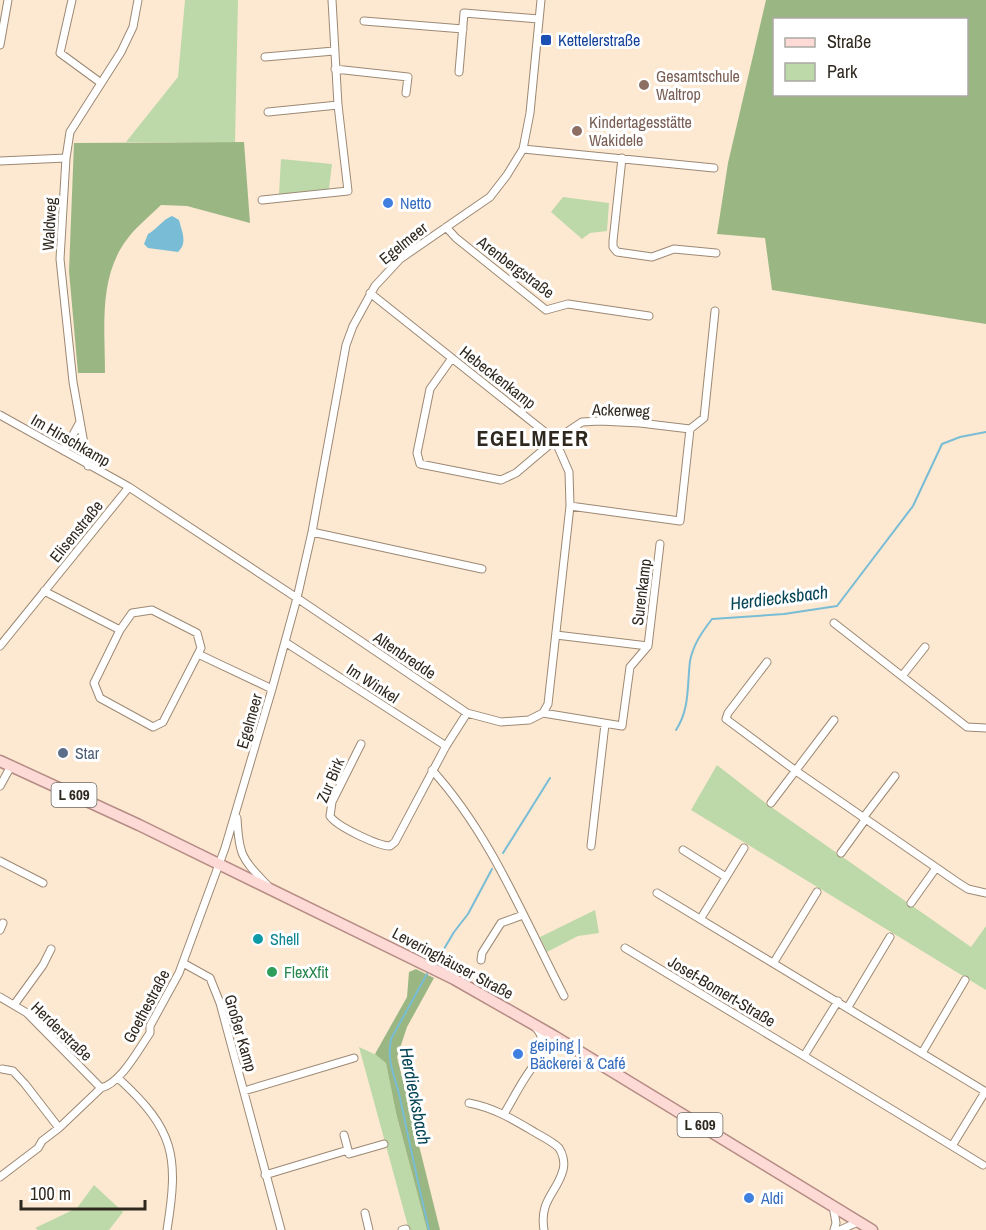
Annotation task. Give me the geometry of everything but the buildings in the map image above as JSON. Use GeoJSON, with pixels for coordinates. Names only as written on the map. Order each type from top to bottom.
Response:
{"type":"FeatureCollection","features":[{"type":"Feature","properties":{"kind":"main road","name":"Leveringhäuser Straße"},"geometry":{"type":"LineString","coordinates":[[0,761],[454,979],[566,1043],[872,1230]]}},
{"type":"Feature","properties":{"kind":"street"},"geometry":{"type":"LineString","coordinates":[[0,45],[8,0]]}},
{"type":"Feature","properties":{"kind":"street"},"geometry":{"type":"LineString","coordinates":[[72,0],[60,53],[101,83]]}},
{"type":"Feature","properties":{"kind":"street","name":"Waldweg"},"geometry":{"type":"LineString","coordinates":[[88,466],[73,382],[60,259],[66,158],[70,132],[121,52],[133,27],[138,0]]}},
{"type":"Feature","properties":{"kind":"street"},"geometry":{"type":"LineString","coordinates":[[262,200],[348,190],[338,105],[332,0]]}},
{"type":"Feature","properties":{"kind":"street","name":"Egelmeer"},"geometry":{"type":"LineString","coordinates":[[218,864],[236,812],[297,598],[312,532],[346,345],[370,292],[400,259],[489,197],[507,175],[523,148],[530,113],[541,0]]}},
{"type":"Feature","properties":{"kind":"street"},"geometry":{"type":"LineString","coordinates":[[459,72],[464,13],[539,19]]}},
{"type":"Feature","properties":{"kind":"street"},"geometry":{"type":"LineString","coordinates":[[364,21],[463,29]]}},
{"type":"Feature","properties":{"kind":"street"},"geometry":{"type":"LineString","coordinates":[[265,57],[334,51]]}},
{"type":"Feature","properties":{"kind":"street"},"geometry":{"type":"LineString","coordinates":[[335,69],[408,76],[406,93]]}},
{"type":"Feature","properties":{"kind":"street"},"geometry":{"type":"LineString","coordinates":[[268,112],[338,105]]}},
{"type":"Feature","properties":{"kind":"street"},"geometry":{"type":"LineString","coordinates":[[523,148],[714,168]]}},
{"type":"Feature","properties":{"kind":"street"},"geometry":{"type":"LineString","coordinates":[[0,161],[66,158]]}},
{"type":"Feature","properties":{"kind":"street"},"geometry":{"type":"LineString","coordinates":[[622,158],[613,241],[616,252],[652,257],[674,249],[716,253]]}},
{"type":"Feature","properties":{"kind":"street","name":"Arenbergstraße"},"geometry":{"type":"LineString","coordinates":[[446,227],[456,238],[546,310],[568,304],[649,316]]}},
{"type":"Feature","properties":{"kind":"street","name":"Hebeckenkamp"},"geometry":{"type":"LineString","coordinates":[[370,292],[555,440],[569,472],[570,506],[548,704],[543,713]]}},
{"type":"Feature","properties":{"kind":"street"},"geometry":{"type":"LineString","coordinates":[[570,506],[680,521],[690,429],[704,418],[715,311]]}},
{"type":"Feature","properties":{"kind":"street","name":"Ackerweg"},"geometry":{"type":"LineString","coordinates":[[452,358],[430,389],[417,453],[420,464],[501,480],[516,473],[555,440],[582,422],[600,421],[690,429]]}},
{"type":"Feature","properties":{"kind":"street","name":"Im Hirschkamp"},"geometry":{"type":"LineString","coordinates":[[0,415],[129,487]]}},
{"type":"Feature","properties":{"kind":"street"},"geometry":{"type":"LineString","coordinates":[[64,452],[80,422]]}},
{"type":"Feature","properties":{"kind":"street","name":"Elisenstraße"},"geometry":{"type":"LineString","coordinates":[[0,646],[129,487]]}},
{"type":"Feature","properties":{"kind":"street","name":"Altenbredde"},"geometry":{"type":"LineString","coordinates":[[129,487],[467,713]]}},
{"type":"Feature","properties":{"kind":"street"},"geometry":{"type":"LineString","coordinates":[[312,532],[482,569]]}},
{"type":"Feature","properties":{"kind":"street","name":"Surenkamp"},"geometry":{"type":"LineString","coordinates":[[605,724],[622,726],[630,667],[648,646],[660,544]]}},
{"type":"Feature","properties":{"kind":"street"},"geometry":{"type":"LineString","coordinates":[[44,591],[120,630]]}},
{"type":"Feature","properties":{"kind":"street"},"geometry":{"type":"LineString","coordinates":[[152,610],[197,633],[201,648],[163,722],[153,727],[100,698],[94,683],[120,630],[132,613],[152,610]]}},
{"type":"Feature","properties":{"kind":"street"},"geometry":{"type":"LineString","coordinates":[[834,623],[968,727],[986,728]]}},
{"type":"Feature","properties":{"kind":"street"},"geometry":{"type":"LineString","coordinates":[[556,635],[648,646]]}},
{"type":"Feature","properties":{"kind":"street","name":"Im Winkel"},"geometry":{"type":"LineString","coordinates":[[285,642],[446,746]]}},
{"type":"Feature","properties":{"kind":"street"},"geometry":{"type":"LineString","coordinates":[[902,676],[925,647]]}},
{"type":"Feature","properties":{"kind":"street"},"geometry":{"type":"LineString","coordinates":[[198,654],[272,689]]}},
{"type":"Feature","properties":{"kind":"street"},"geometry":{"type":"LineString","coordinates":[[767,662],[726,718],[796,771],[936,868],[968,888],[986,893]]}},
{"type":"Feature","properties":{"kind":"street"},"geometry":{"type":"LineString","coordinates":[[564,996],[500,867],[450,790],[432,770],[467,713],[501,722],[529,720],[543,713],[605,724],[591,846]]}},
{"type":"Feature","properties":{"kind":"street"},"geometry":{"type":"LineString","coordinates":[[771,804],[834,720]]}},
{"type":"Feature","properties":{"kind":"street","name":"Zur Birk"},"geometry":{"type":"LineString","coordinates":[[361,744],[332,802],[330,812],[335,822],[380,845],[387,847],[393,845],[432,770]]}},
{"type":"Feature","properties":{"kind":"street"},"geometry":{"type":"LineString","coordinates":[[0,786],[11,766]]}},
{"type":"Feature","properties":{"kind":"street"},"geometry":{"type":"LineString","coordinates":[[841,853],[895,776]]}},
{"type":"Feature","properties":{"kind":"street","name":"Egelmeer"},"geometry":{"type":"LineString","coordinates":[[236,812],[238,844],[242,856],[272,890]]}},
{"type":"Feature","properties":{"kind":"street"},"geometry":{"type":"LineString","coordinates":[[701,918],[744,848]]}},
{"type":"Feature","properties":{"kind":"street"},"geometry":{"type":"LineString","coordinates":[[683,850],[726,877]]}},
{"type":"Feature","properties":{"kind":"street"},"geometry":{"type":"LineString","coordinates":[[0,861],[43,883]]}},
{"type":"Feature","properties":{"kind":"street","name":"Goethestraße"},"geometry":{"type":"LineString","coordinates":[[0,1177],[38,1148],[42,1141],[101,1089],[110,1086],[150,1033],[150,1026],[172,988],[183,963],[218,864]]}},
{"type":"Feature","properties":{"kind":"street"},"geometry":{"type":"LineString","coordinates":[[911,903],[936,868]]}},
{"type":"Feature","properties":{"kind":"street"},"geometry":{"type":"LineString","coordinates":[[774,962],[817,892]]}},
{"type":"Feature","properties":{"kind":"street"},"geometry":{"type":"LineString","coordinates":[[657,893],[986,1092],[952,1146]]}},
{"type":"Feature","properties":{"kind":"street"},"geometry":{"type":"LineString","coordinates":[[481,960],[482,953],[501,923],[523,915]]}},
{"type":"Feature","properties":{"kind":"street"},"geometry":{"type":"LineString","coordinates":[[848,1007],[890,937]]}},
{"type":"Feature","properties":{"kind":"street","name":"Josef-Bomert-Straße"},"geometry":{"type":"LineString","coordinates":[[625,948],[983,1165]]}},
{"type":"Feature","properties":{"kind":"street"},"geometry":{"type":"LineString","coordinates":[[14,1005],[43,965],[51,949]]}},
{"type":"Feature","properties":{"kind":"street","name":"Großer Kamp"},"geometry":{"type":"LineString","coordinates":[[183,963],[210,978],[220,1003],[281,1230]]}},
{"type":"Feature","properties":{"kind":"street"},"geometry":{"type":"LineString","coordinates":[[922,1053],[965,980]]}},
{"type":"Feature","properties":{"kind":"street","name":"Herderstraße"},"geometry":{"type":"LineString","coordinates":[[0,997],[27,1013],[101,1089]]}},
{"type":"Feature","properties":{"kind":"street"},"geometry":{"type":"LineString","coordinates":[[804,1056],[838,1001]]}},
{"type":"Feature","properties":{"kind":"street"},"geometry":{"type":"LineString","coordinates":[[531,1022],[541,1033],[543,1042],[539,1059]]}},
{"type":"Feature","properties":{"kind":"street"},"geometry":{"type":"LineString","coordinates":[[504,1114],[539,1059],[553,1047],[566,1043]]}},
{"type":"Feature","properties":{"kind":"street","name":"Großer Kamp"},"geometry":{"type":"LineString","coordinates":[[244,1091],[354,1058]]}},
{"type":"Feature","properties":{"kind":"street"},"geometry":{"type":"LineString","coordinates":[[2,1069],[13,1071],[59,1128]]}},
{"type":"Feature","properties":{"kind":"street"},"geometry":{"type":"LineString","coordinates":[[118,1078],[140,1097],[158,1120],[168,1140],[173,1174],[167,1230]]}},
{"type":"Feature","properties":{"kind":"street"},"geometry":{"type":"LineString","coordinates":[[469,1103],[486,1106],[504,1114],[559,1149],[564,1158],[563,1170],[548,1196],[544,1213],[544,1230]]}},
{"type":"Feature","properties":{"kind":"street"},"geometry":{"type":"LineString","coordinates":[[344,1135],[349,1154],[384,1144]]}},
{"type":"Feature","properties":{"kind":"street"},"geometry":{"type":"LineString","coordinates":[[265,1175],[348,1150]]}},
{"type":"Feature","properties":{"kind":"street"},"geometry":{"type":"LineString","coordinates":[[833,1206],[836,1223],[834,1230]]}},
{"type":"Feature","properties":{"kind":"street"},"geometry":{"type":"LineString","coordinates":[[365,1213],[369,1230]]}},
{"type":"Feature","properties":{"kind":"street"},"geometry":{"type":"LineString","coordinates":[[840,1230],[858,1222]]}},
{"type":"Feature","properties":{"kind":"green space"},"geometry":{"type":"Polygon","coordinates":[[[185,0],[238,0],[235,142],[126,142],[178,77],[185,0]]]}},
{"type":"Feature","properties":{"kind":"green space"},"geometry":{"type":"Polygon","coordinates":[[[766,0],[986,0],[986,324],[772,290],[765,238],[717,234],[728,163],[766,0]]]}},
{"type":"Feature","properties":{"kind":"green space"},"geometry":{"type":"Polygon","coordinates":[[[244,142],[250,223],[187,206],[161,205],[128,238],[118,253],[112,269],[105,303],[105,373],[78,373],[69,271],[74,143],[244,142]]]}},
{"type":"Feature","properties":{"kind":"green space"},"geometry":{"type":"Polygon","coordinates":[[[281,159],[332,164],[329,189],[279,194],[281,159]]]}},
{"type":"Feature","properties":{"kind":"green space"},"geometry":{"type":"Polygon","coordinates":[[[563,197],[609,203],[607,231],[590,233],[582,239],[551,212],[563,197]]]}},
{"type":"Feature","properties":{"kind":"green space"},"geometry":{"type":"Polygon","coordinates":[[[717,765],[767,804],[971,947],[986,926],[986,990],[691,810],[717,765]]]}},
{"type":"Feature","properties":{"kind":"green space"},"geometry":{"type":"Polygon","coordinates":[[[595,910],[599,933],[578,936],[547,952],[540,937],[595,910]]]}},
{"type":"Feature","properties":{"kind":"green space"},"geometry":{"type":"Polygon","coordinates":[[[416,969],[434,978],[407,1027],[397,1057],[440,1230],[427,1230],[396,1113],[386,1063],[375,1054],[407,997],[409,972],[416,969]]]}},
{"type":"Feature","properties":{"kind":"green space"},"geometry":{"type":"Polygon","coordinates":[[[359,1047],[383,1058],[386,1062],[396,1113],[427,1230],[409,1230],[359,1047]]]}},
{"type":"Feature","properties":{"kind":"green space"},"geometry":{"type":"Polygon","coordinates":[[[94,1185],[123,1212],[109,1230],[38,1230],[35,1228],[77,1208],[94,1185]]]}},
{"type":"Feature","properties":{"kind":"water"},"geometry":{"type":"Polygon","coordinates":[[[172,216],[179,220],[182,229],[184,241],[181,249],[178,252],[148,248],[144,244],[148,234],[172,216]]]}},
{"type":"Feature","properties":{"kind":"waterway","name":"Herdiecksbach"},"geometry":{"type":"LineString","coordinates":[[676,730],[686,705],[691,655],[698,639],[712,619],[784,614],[837,606],[913,506],[942,444],[960,437],[986,432]]}},
{"type":"Feature","properties":{"kind":"waterway","name":"Herdiecksbach"},"geometry":{"type":"LineString","coordinates":[[503,853],[550,778]]}},
{"type":"Feature","properties":{"kind":"waterway","name":"Herdiecksbach"},"geometry":{"type":"LineString","coordinates":[[441,954],[468,914],[492,869]]}},
{"type":"Feature","properties":{"kind":"waterway","name":"Herdiecksbach"},"geometry":{"type":"LineString","coordinates":[[427,974],[391,1039],[390,1057],[429,1230]]}},
{"type":"Feature","properties":{"kind":"place","name":"Kettelerstraße"},"geometry":{"type":"Point","coordinates":[546,40]}},
{"type":"Feature","properties":{"kind":"place","name":"Gesamtschule Waltrop"},"geometry":{"type":"Point","coordinates":[644,85]}},
{"type":"Feature","properties":{"kind":"place","name":"Kindertagesstätte Wakidele"},"geometry":{"type":"Point","coordinates":[577,131]}},
{"type":"Feature","properties":{"kind":"place","name":"Netto"},"geometry":{"type":"Point","coordinates":[388,203]}},
{"type":"Feature","properties":{"kind":"place","name":"Star"},"geometry":{"type":"Point","coordinates":[63,753]}},
{"type":"Feature","properties":{"kind":"place","name":"Shell"},"geometry":{"type":"Point","coordinates":[258,939]}},
{"type":"Feature","properties":{"kind":"place","name":"FlexXfit"},"geometry":{"type":"Point","coordinates":[272,972]}},
{"type":"Feature","properties":{"kind":"place","name":"geiping | Bäckerei & Café"},"geometry":{"type":"Point","coordinates":[518,1054]}},
{"type":"Feature","properties":{"kind":"place","name":"Aldi"},"geometry":{"type":"Point","coordinates":[749,1198]}},
{"type":"Feature","properties":{"kind":"district","name":"EGELMEER"},"geometry":{"type":"Point","coordinates":[533,438]}}]}
